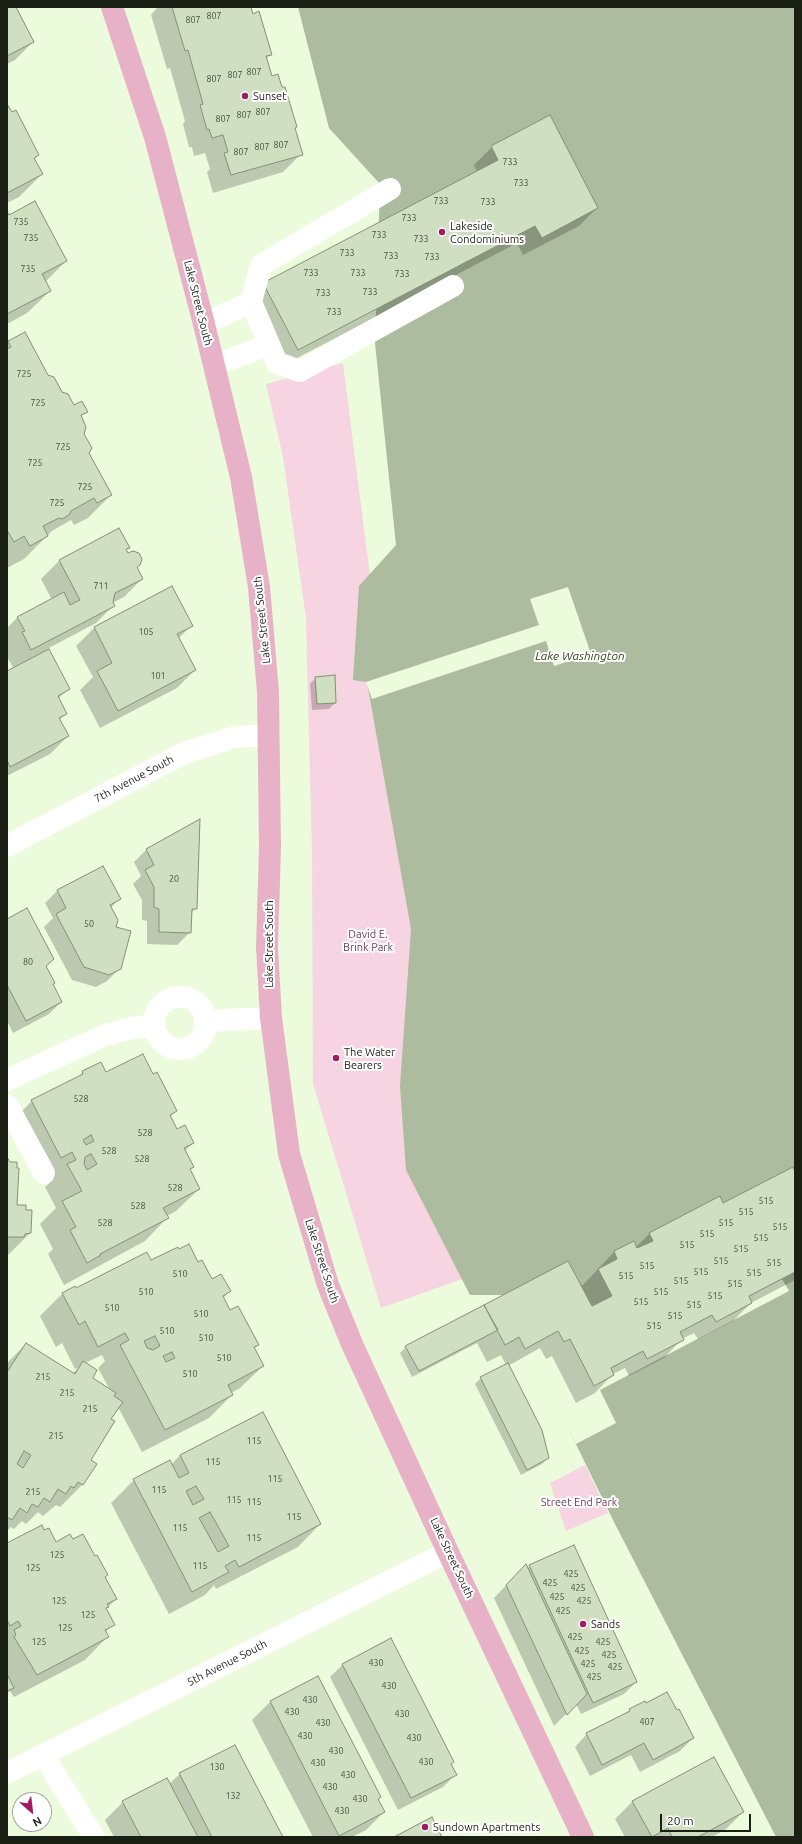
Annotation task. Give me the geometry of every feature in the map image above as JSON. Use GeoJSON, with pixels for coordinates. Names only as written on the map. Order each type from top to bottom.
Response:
{"type":"FeatureCollection","features":[{"type":"Feature","properties":{"kind":"main road","name":"Lake Street South"},"geometry":{"type":"LineString","coordinates":[[112,7],[156,137],[204,324],[241,477],[260,587],[268,692],[269,735],[270,847],[267,947],[270,1018],[289,1154],[328,1285],[352,1344],[448,1552],[583,1837]]}},
{"type":"Feature","properties":{"kind":"street"},"geometry":{"type":"LineString","coordinates":[[390,189],[261,265],[251,302],[277,363],[300,371],[454,286]]}},
{"type":"Feature","properties":{"kind":"street"},"geometry":{"type":"LineString","coordinates":[[204,324],[251,302]]}},
{"type":"Feature","properties":{"kind":"street"},"geometry":{"type":"LineString","coordinates":[[214,365],[269,344]]}},
{"type":"Feature","properties":{"kind":"street","name":"7th Avenue South"},"geometry":{"type":"LineString","coordinates":[[7,846],[184,753],[235,737],[269,735]]}},
{"type":"Feature","properties":{"kind":"street"},"geometry":{"type":"LineString","coordinates":[[178,998],[188,998],[196,1004],[203,1011],[205,1021],[204,1031],[200,1040],[192,1046],[182,1049],[172,1048],[163,1043],[157,1035],[154,1025],[155,1015],[160,1006],[168,1000],[178,998]]}},
{"type":"Feature","properties":{"kind":"street"},"geometry":{"type":"LineString","coordinates":[[205,1021],[270,1018]]}},
{"type":"Feature","properties":{"kind":"street"},"geometry":{"type":"LineString","coordinates":[[7,1080],[105,1035],[132,1028],[154,1025]]}},
{"type":"Feature","properties":{"kind":"street"},"geometry":{"type":"LineString","coordinates":[[7,1105],[44,1173]]}},
{"type":"Feature","properties":{"kind":"street","name":"5th Avenue South"},"geometry":{"type":"LineString","coordinates":[[7,1773],[448,1552]]}},
{"type":"Feature","properties":{"kind":"street"},"geometry":{"type":"LineString","coordinates":[[43,1755],[94,1837]]}},
{"type":"Feature","properties":{"kind":"green space","name":"David E. Brink Park"},"geometry":{"type":"Polygon","coordinates":[[[343,363],[402,828],[465,1278],[381,1308],[313,1084],[312,856],[306,618],[283,457],[266,384],[343,363]]]}},
{"type":"Feature","properties":{"kind":"green space","name":"Street End Park"},"geometry":{"type":"Polygon","coordinates":[[[585,1465],[608,1513],[566,1531],[550,1483],[585,1465]]]}},
{"type":"Feature","properties":{"kind":"water","name":"Lake Washington"},"geometry":{"type":"Polygon","coordinates":[[[298,7],[795,7],[795,1837],[776,1837],[615,1524],[503,1295],[470,1295],[406,1170],[400,1086],[411,929],[367,682],[353,680],[359,586],[396,545],[375,343],[380,184],[329,128],[298,7]]]}},
{"type":"Feature","properties":{"kind":"pier"},"geometry":{"type":"Polygon","coordinates":[[[568,587],[591,654],[554,666],[546,641],[372,699],[366,682],[539,625],[530,599],[568,587]]]}},
{"type":"Feature","properties":{"kind":"pier"},"geometry":{"type":"Polygon","coordinates":[[[782,1279],[789,1291],[600,1390],[616,1423],[576,1444],[527,1348],[558,1331],[570,1339],[595,1385],[614,1375],[611,1368],[643,1351],[647,1359],[680,1332],[712,1315],[716,1322],[752,1303],[749,1296],[782,1279]]]}},
{"type":"Feature","properties":{"kind":"building"},"geometry":{"type":"Polygon","coordinates":[[[7,7],[16,7],[34,42],[7,56],[7,7]]]}},
{"type":"Feature","properties":{"kind":"building","name":"Sunset"},"geometry":{"type":"Polygon","coordinates":[[[172,7],[251,7],[253,14],[259,11],[272,55],[266,56],[272,76],[278,74],[282,87],[285,87],[297,127],[295,128],[303,155],[231,175],[224,153],[228,152],[223,135],[212,138],[209,129],[207,130],[200,105],[203,104],[188,50],[185,51],[172,7]]]}},
{"type":"Feature","properties":{"kind":"building"},"geometry":{"type":"Polygon","coordinates":[[[7,104],[12,112],[16,110],[39,155],[34,158],[43,174],[7,193],[7,104]]]}},
{"type":"Feature","properties":{"kind":"building","name":"Lakeside Condominiums"},"geometry":{"type":"Polygon","coordinates":[[[550,115],[598,208],[542,238],[535,226],[298,350],[263,283],[498,160],[491,146],[550,115]]]}},
{"type":"Feature","properties":{"kind":"building"},"geometry":{"type":"Polygon","coordinates":[[[35,201],[67,261],[42,274],[51,291],[7,314],[7,211],[9,215],[35,201]]]}},
{"type":"Feature","properties":{"kind":"building"},"geometry":{"type":"Polygon","coordinates":[[[25,332],[48,375],[54,377],[62,392],[68,394],[74,405],[82,401],[88,412],[81,415],[86,427],[84,434],[92,448],[89,453],[112,495],[97,503],[94,498],[71,511],[69,515],[62,519],[59,518],[43,526],[48,536],[30,546],[24,536],[14,542],[7,530],[7,349],[11,347],[8,341],[25,332]]]}},
{"type":"Feature","properties":{"kind":"building"},"geometry":{"type":"Polygon","coordinates":[[[119,528],[130,548],[126,549],[128,553],[133,551],[139,553],[142,559],[140,565],[137,567],[143,579],[115,593],[113,602],[115,606],[31,650],[22,632],[25,631],[17,617],[64,592],[70,605],[80,600],[59,560],[119,528]]]}},
{"type":"Feature","properties":{"kind":"building"},"geometry":{"type":"Polygon","coordinates":[[[172,586],[193,626],[177,634],[196,670],[118,711],[97,671],[112,663],[94,627],[172,586]]]}},
{"type":"Feature","properties":{"kind":"building"},"geometry":{"type":"Polygon","coordinates":[[[49,649],[70,689],[58,696],[67,714],[59,718],[69,736],[10,767],[7,760],[7,671],[49,649]]]}},
{"type":"Feature","properties":{"kind":"building"},"geometry":{"type":"Polygon","coordinates":[[[335,675],[336,703],[317,704],[315,677],[335,675]]]}},
{"type":"Feature","properties":{"kind":"building"},"geometry":{"type":"Polygon","coordinates":[[[200,819],[197,909],[192,909],[191,933],[159,932],[159,909],[154,907],[154,887],[145,870],[154,865],[146,849],[200,819]]]}},
{"type":"Feature","properties":{"kind":"building"},"geometry":{"type":"Polygon","coordinates":[[[103,866],[121,899],[110,905],[118,920],[116,927],[131,931],[121,969],[109,975],[84,967],[56,914],[66,908],[57,890],[103,866]]]}},
{"type":"Feature","properties":{"kind":"building"},"geometry":{"type":"Polygon","coordinates":[[[27,908],[54,959],[46,966],[55,983],[53,984],[62,1002],[26,1021],[7,985],[7,919],[27,908]]]}},
{"type":"Feature","properties":{"kind":"building"},"geometry":{"type":"Polygon","coordinates":[[[143,1054],[153,1074],[157,1072],[177,1111],[170,1115],[177,1129],[185,1125],[194,1143],[184,1148],[194,1167],[190,1169],[200,1189],[163,1208],[169,1218],[100,1254],[101,1255],[87,1263],[70,1230],[76,1227],[62,1201],[82,1191],[67,1164],[76,1160],[72,1152],[61,1158],[31,1100],[83,1074],[82,1071],[101,1062],[106,1072],[143,1054]],[[91,1135],[83,1140],[86,1145],[94,1141],[91,1135]],[[91,1154],[85,1157],[84,1164],[87,1170],[97,1164],[91,1154]]]}},
{"type":"Feature","properties":{"kind":"building"},"geometry":{"type":"Polygon","coordinates":[[[7,1157],[10,1162],[17,1162],[17,1168],[19,1168],[17,1205],[26,1205],[26,1210],[32,1210],[31,1233],[25,1234],[24,1237],[7,1237],[7,1157]]]}},
{"type":"Feature","properties":{"kind":"building"},"geometry":{"type":"Polygon","coordinates":[[[793,1167],[795,1172],[795,1272],[749,1296],[752,1303],[716,1322],[712,1315],[680,1332],[684,1340],[647,1359],[643,1351],[611,1368],[614,1375],[594,1386],[570,1339],[564,1342],[558,1331],[525,1349],[519,1337],[505,1345],[484,1305],[568,1261],[592,1306],[612,1296],[598,1269],[617,1259],[614,1251],[634,1241],[637,1248],[653,1241],[649,1233],[720,1196],[723,1203],[793,1167]]]}},
{"type":"Feature","properties":{"kind":"building"},"geometry":{"type":"Polygon","coordinates":[[[189,1244],[198,1262],[202,1260],[212,1279],[221,1274],[231,1291],[223,1296],[230,1310],[238,1306],[259,1345],[254,1347],[264,1366],[228,1385],[233,1395],[165,1430],[120,1345],[129,1340],[125,1333],[98,1347],[85,1321],[79,1325],[62,1293],[75,1286],[76,1288],[147,1252],[151,1260],[178,1247],[179,1249],[189,1244]],[[155,1336],[144,1341],[147,1348],[153,1350],[160,1346],[155,1336]],[[172,1352],[163,1356],[166,1362],[175,1358],[172,1352]]]}},
{"type":"Feature","properties":{"kind":"building"},"geometry":{"type":"Polygon","coordinates":[[[484,1305],[498,1330],[419,1371],[405,1346],[484,1305]]]}},
{"type":"Feature","properties":{"kind":"building"},"geometry":{"type":"Polygon","coordinates":[[[26,1343],[75,1374],[83,1361],[88,1364],[97,1370],[93,1378],[116,1393],[114,1396],[123,1402],[111,1419],[115,1421],[91,1460],[97,1464],[83,1485],[78,1482],[74,1488],[71,1486],[66,1494],[58,1489],[50,1502],[44,1498],[38,1507],[32,1504],[27,1513],[20,1508],[12,1520],[7,1517],[7,1372],[26,1343]],[[24,1451],[17,1464],[23,1468],[31,1455],[24,1451]]]}},
{"type":"Feature","properties":{"kind":"building"},"geometry":{"type":"Polygon","coordinates":[[[508,1363],[542,1430],[549,1458],[527,1470],[480,1377],[508,1363]]]}},
{"type":"Feature","properties":{"kind":"building"},"geometry":{"type":"Polygon","coordinates":[[[263,1412],[321,1524],[239,1567],[235,1560],[225,1566],[229,1572],[192,1592],[133,1479],[170,1460],[179,1478],[189,1473],[180,1455],[263,1412]],[[196,1486],[186,1491],[193,1505],[204,1499],[196,1486]],[[210,1512],[199,1518],[218,1552],[229,1546],[210,1512]]]}},
{"type":"Feature","properties":{"kind":"building"},"geometry":{"type":"Polygon","coordinates":[[[42,1525],[44,1530],[49,1528],[56,1542],[70,1534],[73,1539],[83,1534],[95,1556],[97,1555],[108,1575],[105,1577],[117,1599],[107,1604],[109,1607],[106,1608],[115,1625],[105,1630],[109,1637],[37,1675],[14,1637],[16,1635],[14,1630],[21,1626],[18,1621],[10,1626],[7,1620],[7,1543],[42,1525]]]}},
{"type":"Feature","properties":{"kind":"building","name":"Sands"},"geometry":{"type":"Polygon","coordinates":[[[574,1545],[637,1682],[593,1703],[529,1565],[574,1545]]]}},
{"type":"Feature","properties":{"kind":"building"},"geometry":{"type":"Polygon","coordinates":[[[526,1564],[587,1694],[567,1715],[506,1585],[526,1564]]]}},
{"type":"Feature","properties":{"kind":"building"},"geometry":{"type":"Polygon","coordinates":[[[391,1638],[454,1762],[451,1764],[457,1775],[411,1798],[342,1664],[391,1638]]]}},
{"type":"Feature","properties":{"kind":"building"},"geometry":{"type":"Polygon","coordinates":[[[7,1674],[14,1688],[7,1691],[7,1674]]]}},
{"type":"Feature","properties":{"kind":"building"},"geometry":{"type":"Polygon","coordinates":[[[318,1676],[381,1797],[378,1799],[385,1812],[339,1836],[270,1701],[318,1676]]]}},
{"type":"Feature","properties":{"kind":"building"},"geometry":{"type":"Polygon","coordinates":[[[667,1692],[677,1710],[679,1709],[694,1738],[653,1760],[644,1743],[602,1765],[586,1733],[630,1711],[629,1709],[645,1701],[646,1703],[667,1692]]]}},
{"type":"Feature","properties":{"kind":"building"},"geometry":{"type":"Polygon","coordinates":[[[235,1745],[283,1837],[212,1837],[179,1773],[235,1745]]]}},
{"type":"Feature","properties":{"kind":"building"},"geometry":{"type":"Polygon","coordinates":[[[714,1757],[744,1812],[698,1837],[672,1837],[668,1828],[652,1837],[632,1801],[714,1757]]]}},
{"type":"Feature","properties":{"kind":"building"},"geometry":{"type":"Polygon","coordinates":[[[167,1778],[198,1837],[141,1837],[122,1801],[167,1778]]]}},
{"type":"Feature","properties":{"kind":"building","name":"Sundown Apartments"},"geometry":{"type":"Polygon","coordinates":[[[432,1817],[442,1837],[394,1837],[432,1817]]]}},
{"type":"Feature","properties":{"kind":"place","name":"Sunset"},"geometry":{"type":"Point","coordinates":[245,96]}},
{"type":"Feature","properties":{"kind":"place","name":"Lakeside Condominiums"},"geometry":{"type":"Point","coordinates":[442,232]}},
{"type":"Feature","properties":{"kind":"place","name":"The Water Bearers"},"geometry":{"type":"Point","coordinates":[336,1058]}},
{"type":"Feature","properties":{"kind":"place","name":"Sands"},"geometry":{"type":"Point","coordinates":[583,1624]}},
{"type":"Feature","properties":{"kind":"place","name":"Sundown Apartments"},"geometry":{"type":"Point","coordinates":[425,1827]}}]}
